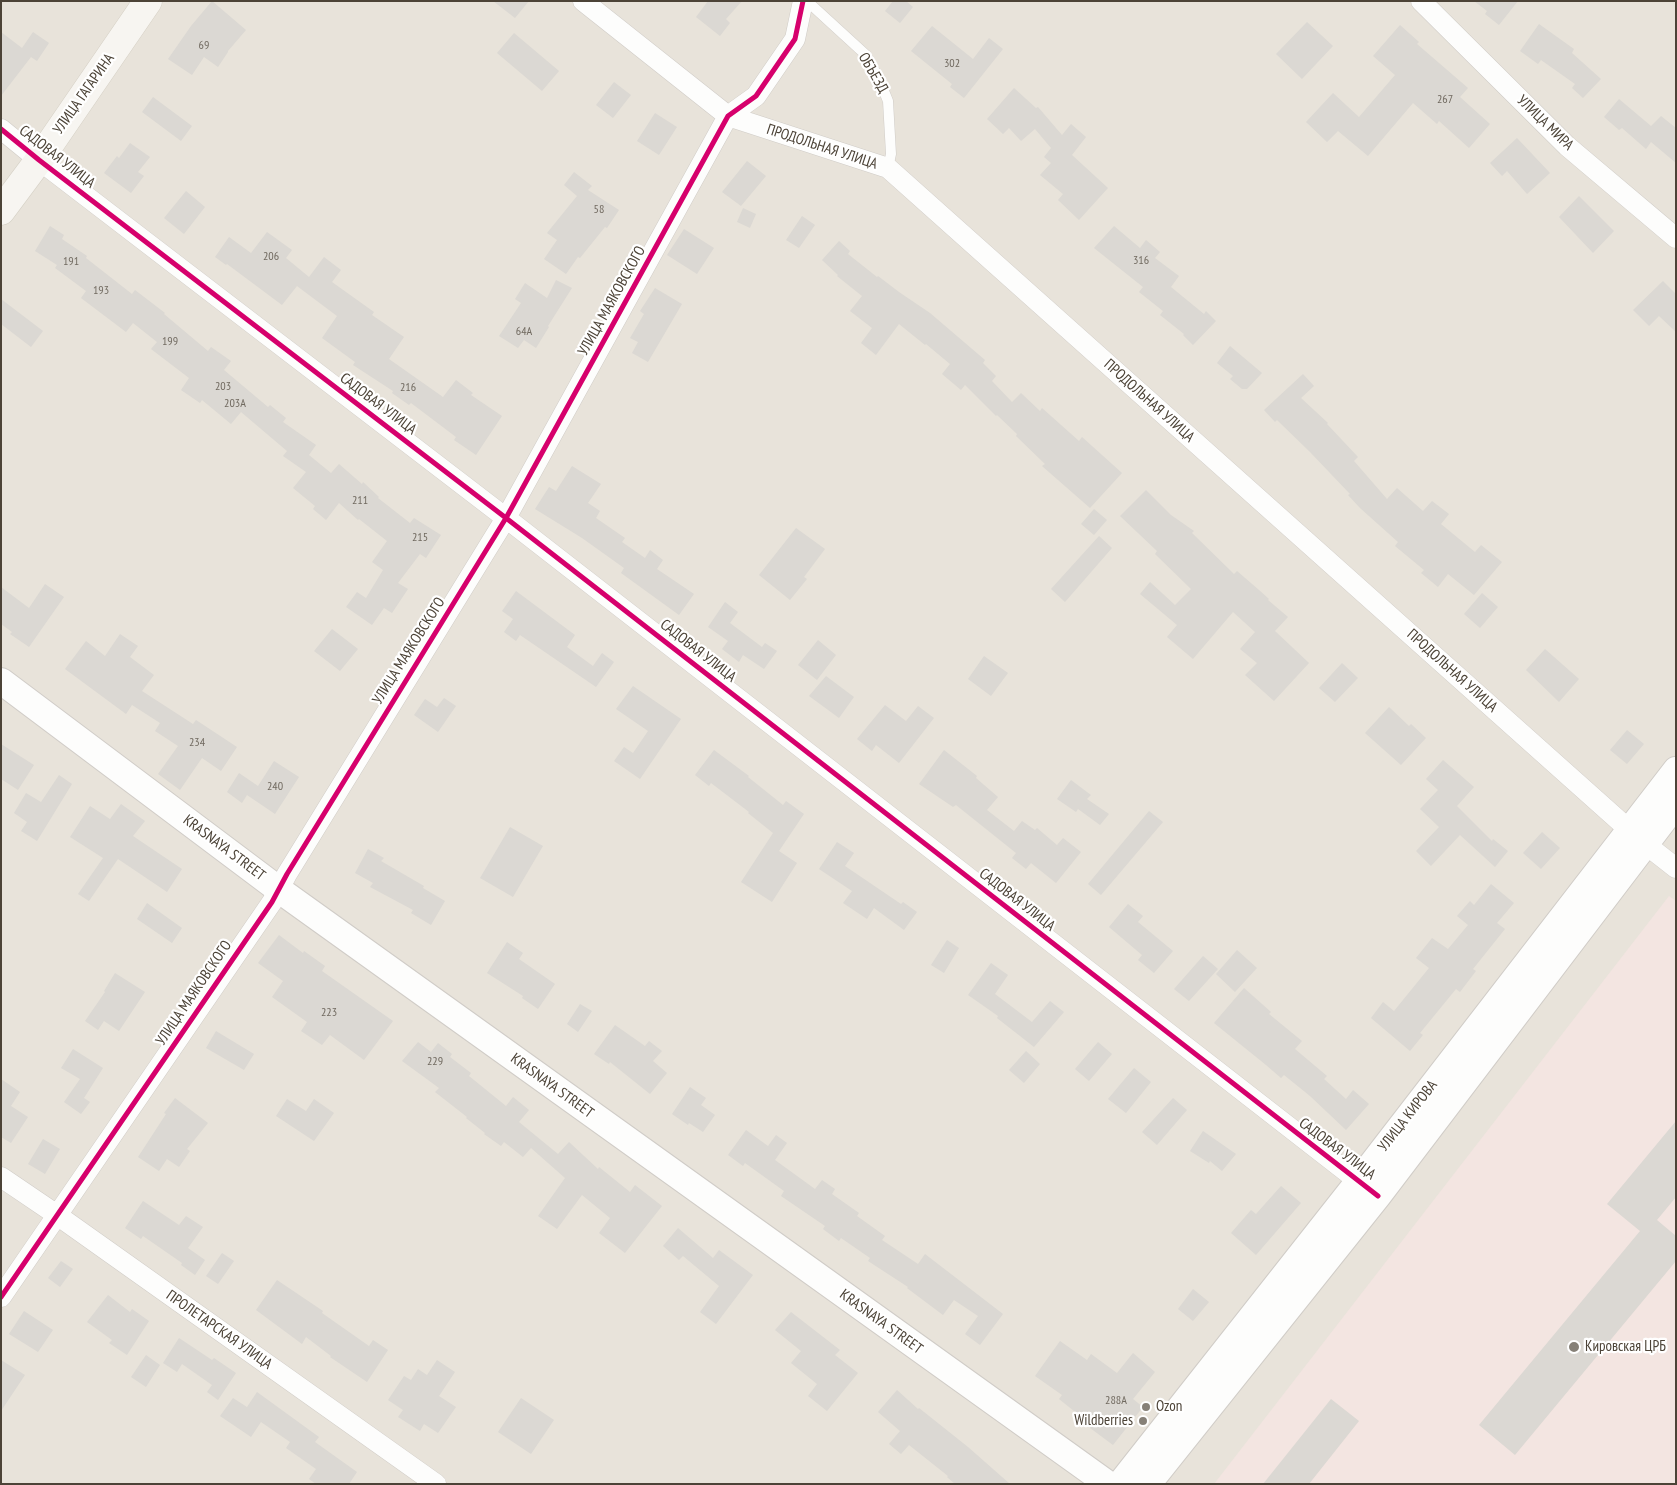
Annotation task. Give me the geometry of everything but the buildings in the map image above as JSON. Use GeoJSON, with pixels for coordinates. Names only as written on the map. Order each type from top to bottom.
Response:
{"type":"FeatureCollection","features":[{"type":"Feature","properties":{"kind":"main road","name":"УЛИЦА ГАГАРИНА"},"geometry":{"type":"LineString","coordinates":[[1,211],[39,160],[148,1]]}},
{"type":"Feature","properties":{"kind":"street","name":"ПРОДОЛЬНАЯ УЛИЦА"},"geometry":{"type":"LineString","coordinates":[[583,1],[728,116],[888,168],[1637,836],[1676,868]]}},
{"type":"Feature","properties":{"kind":"street","name":"УЛИЦА МАЯКОВСКОГО"},"geometry":{"type":"LineString","coordinates":[[1,1297],[272,902],[278,889],[506,518],[728,116],[756,96],[795,39],[803,1]]}},
{"type":"Feature","properties":{"kind":"street","name":"УЛИЦА МИРА"},"geometry":{"type":"LineString","coordinates":[[1421,1],[1567,146],[1676,238]]}},
{"type":"Feature","properties":{"kind":"street","name":"САДОВАЯ УЛИЦА"},"geometry":{"type":"LineString","coordinates":[[1,129],[506,518],[1368,1189]]}},
{"type":"Feature","properties":{"kind":"street","name":"KRASNAYA STREET"},"geometry":{"type":"LineString","coordinates":[[1,681],[278,889],[1108,1484]]}},
{"type":"Feature","properties":{"kind":"street","name":"УЛИЦА КИРОВА"},"geometry":{"type":"LineString","coordinates":[[1148,1484],[1368,1189],[1637,836],[1676,770]]}},
{"type":"Feature","properties":{"kind":"street","name":"УЛИЦА КИРОВА"},"geometry":{"type":"LineString","coordinates":[[1637,836],[1676,804]]}},
{"type":"Feature","properties":{"kind":"street","name":"ПРОЛЕТАРСКАЯ УЛИЦА"},"geometry":{"type":"LineString","coordinates":[[1,1178],[57,1215],[436,1484]]}},
{"type":"Feature","properties":{"kind":"street","name":"УЛИЦА КИРОВА"},"geometry":{"type":"LineString","coordinates":[[1120,1484],[1368,1189]]}},
{"type":"Feature","properties":{"kind":"lane","name":"ОБЪЕЗД"},"geometry":{"type":"LineString","coordinates":[[807,1],[866,55],[879,79],[888,101],[891,154],[888,168]]}},
{"type":"Feature","properties":{"kind":"shaded area"},"geometry":{"type":"Polygon","coordinates":[[[1,1],[1676,1],[1676,1484],[1,1484],[1,1]]]}},
{"type":"Feature","properties":{"kind":"shaded area"},"geometry":{"type":"Polygon","coordinates":[[[1669,896],[1676,901],[1676,1484],[1214,1484],[1669,896]]]}},
{"type":"Feature","properties":{"kind":"cycle path"},"geometry":{"type":"LineString","coordinates":[[1,1297],[272,902],[287,874],[506,518],[728,116],[756,96],[795,39],[803,1]]}},
{"type":"Feature","properties":{"kind":"cycle path"},"geometry":{"type":"LineString","coordinates":[[1,129],[506,518],[1378,1196]]}},
{"type":"Feature","properties":{"kind":"place","name":"Кировская ЦРБ"},"geometry":{"type":"Point","coordinates":[1574,1347]}},
{"type":"Feature","properties":{"kind":"place","name":"Ozon"},"geometry":{"type":"Point","coordinates":[1146,1407]}},
{"type":"Feature","properties":{"kind":"place","name":"Wildberries"},"geometry":{"type":"Point","coordinates":[1143,1421]}}]}
